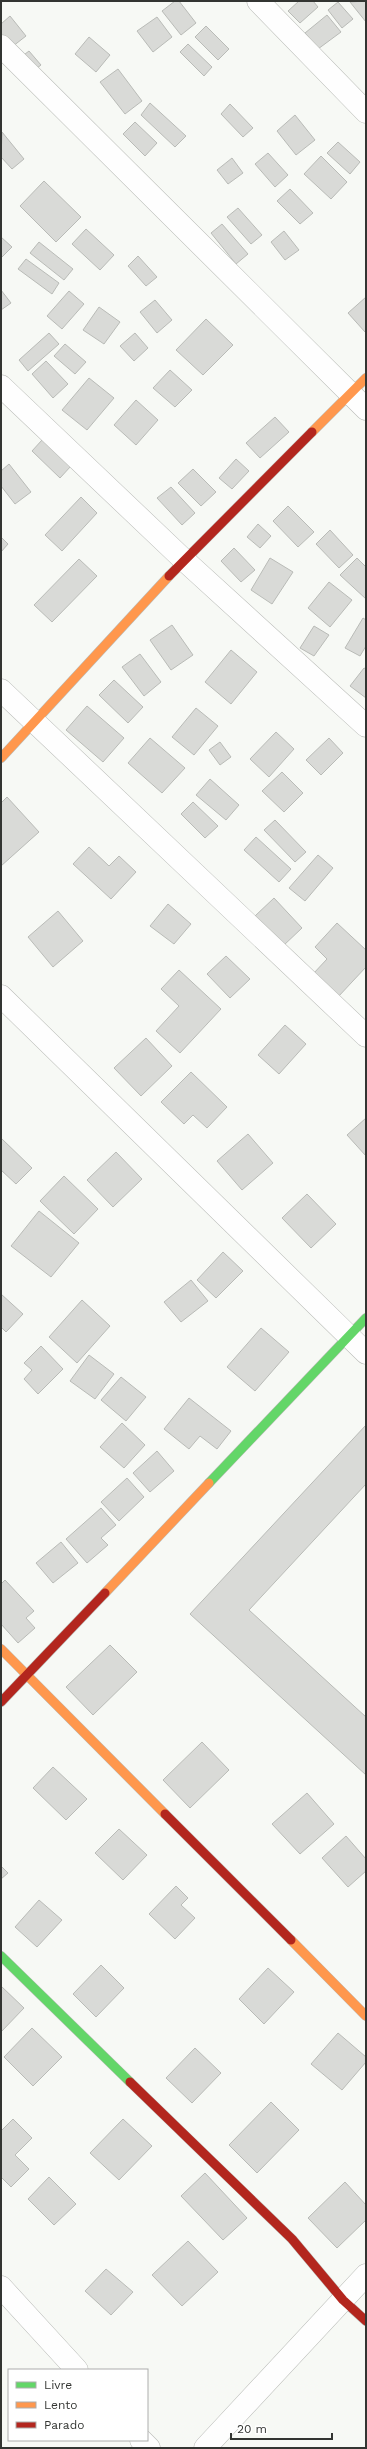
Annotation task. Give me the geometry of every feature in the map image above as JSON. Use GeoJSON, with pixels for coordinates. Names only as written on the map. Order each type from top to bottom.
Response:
{"type":"FeatureCollection","features":[{"type":"Feature","properties":{"kind":"street"},"geometry":{"type":"LineString","coordinates":[[258,1],[366,112]]}},
{"type":"Feature","properties":{"kind":"street"},"geometry":{"type":"LineString","coordinates":[[1,46],[366,409]]}},
{"type":"Feature","properties":{"kind":"street"},"geometry":{"type":"LineString","coordinates":[[1,758],[184,560],[349,393],[366,378]]}},
{"type":"Feature","properties":{"kind":"street"},"geometry":{"type":"LineString","coordinates":[[1,386],[184,560],[366,726]]}},
{"type":"Feature","properties":{"kind":"street"},"geometry":{"type":"LineString","coordinates":[[1,690],[34,723],[366,1036]]}},
{"type":"Feature","properties":{"kind":"street"},"geometry":{"type":"LineString","coordinates":[[1,996],[366,1353]]}},
{"type":"Feature","properties":{"kind":"street"},"geometry":{"type":"LineString","coordinates":[[1,1702],[366,1318]]}},
{"type":"Feature","properties":{"kind":"street"},"geometry":{"type":"LineString","coordinates":[[1,1649],[27,1673],[366,2016]]}},
{"type":"Feature","properties":{"kind":"street"},"geometry":{"type":"LineString","coordinates":[[1,1956],[292,2239],[343,2300],[366,2321]]}},
{"type":"Feature","properties":{"kind":"street"},"geometry":{"type":"LineString","coordinates":[[205,2448],[366,2275]]}},
{"type":"Feature","properties":{"kind":"street"},"geometry":{"type":"LineString","coordinates":[[1,2287],[76,2369]]}},
{"type":"Feature","properties":{"kind":"building"},"geometry":{"type":"Polygon","coordinates":[[[175,1],[179,1],[196,23],[181,35],[162,11],[175,1]]]}},
{"type":"Feature","properties":{"kind":"building"},"geometry":{"type":"Polygon","coordinates":[[[299,1],[313,1],[318,7],[300,23],[288,11],[299,1]]]}},
{"type":"Feature","properties":{"kind":"building"},"geometry":{"type":"Polygon","coordinates":[[[366,1],[366,22],[350,2],[366,1]]]}},
{"type":"Feature","properties":{"kind":"building"},"geometry":{"type":"Polygon","coordinates":[[[338,2],[353,19],[342,28],[328,10],[338,2]]]}},
{"type":"Feature","properties":{"kind":"building"},"geometry":{"type":"Polygon","coordinates":[[[327,15],[341,32],[318,49],[305,33],[327,15]]]}},
{"type":"Feature","properties":{"kind":"building"},"geometry":{"type":"Polygon","coordinates":[[[10,16],[26,36],[8,50],[1,41],[1,24],[10,16]]]}},
{"type":"Feature","properties":{"kind":"building"},"geometry":{"type":"Polygon","coordinates":[[[157,17],[172,37],[153,52],[137,31],[157,17]]]}},
{"type":"Feature","properties":{"kind":"building"},"geometry":{"type":"Polygon","coordinates":[[[206,26],[229,49],[218,60],[195,37],[206,26]]]}},
{"type":"Feature","properties":{"kind":"building"},"geometry":{"type":"Polygon","coordinates":[[[89,37],[110,55],[96,72],[75,54],[89,37]]]}},
{"type":"Feature","properties":{"kind":"building"},"geometry":{"type":"Polygon","coordinates":[[[188,44],[212,67],[204,76],[180,52],[188,44]]]}},
{"type":"Feature","properties":{"kind":"building"},"geometry":{"type":"Polygon","coordinates":[[[29,51],[41,65],[24,78],[12,64],[29,51]]]}},
{"type":"Feature","properties":{"kind":"building"},"geometry":{"type":"Polygon","coordinates":[[[118,69],[142,101],[125,114],[100,82],[118,69]]]}},
{"type":"Feature","properties":{"kind":"building"},"geometry":{"type":"Polygon","coordinates":[[[150,103],[186,136],[175,147],[141,115],[150,103]]]}},
{"type":"Feature","properties":{"kind":"building"},"geometry":{"type":"Polygon","coordinates":[[[230,104],[253,128],[243,137],[221,114],[230,104]]]}},
{"type":"Feature","properties":{"kind":"building"},"geometry":{"type":"Polygon","coordinates":[[[295,115],[315,140],[296,155],[277,131],[295,115]]]}},
{"type":"Feature","properties":{"kind":"building"},"geometry":{"type":"Polygon","coordinates":[[[135,122],[157,143],[145,156],[123,134],[135,122]]]}},
{"type":"Feature","properties":{"kind":"building"},"geometry":{"type":"Polygon","coordinates":[[[2,132],[24,159],[12,169],[1,157],[2,132]]]}},
{"type":"Feature","properties":{"kind":"building"},"geometry":{"type":"Polygon","coordinates":[[[338,142],[360,162],[350,174],[327,153],[338,142]]]}},
{"type":"Feature","properties":{"kind":"building"},"geometry":{"type":"Polygon","coordinates":[[[268,153],[288,175],[275,187],[255,164],[268,153]]]}},
{"type":"Feature","properties":{"kind":"building"},"geometry":{"type":"Polygon","coordinates":[[[321,156],[347,182],[331,199],[304,174],[321,156]]]}},
{"type":"Feature","properties":{"kind":"building"},"geometry":{"type":"Polygon","coordinates":[[[232,158],[243,173],[228,184],[217,170],[232,158]]]}},
{"type":"Feature","properties":{"kind":"building"},"geometry":{"type":"Polygon","coordinates":[[[44,181],[81,217],[56,242],[20,206],[44,181]]]}},
{"type":"Feature","properties":{"kind":"building"},"geometry":{"type":"Polygon","coordinates":[[[290,189],[313,213],[300,224],[277,201],[290,189]]]}},
{"type":"Feature","properties":{"kind":"building"},"geometry":{"type":"Polygon","coordinates":[[[238,208],[262,235],[251,244],[227,217],[238,208]]]}},
{"type":"Feature","properties":{"kind":"building"},"geometry":{"type":"Polygon","coordinates":[[[222,224],[248,254],[236,264],[211,233],[222,224]]]}},
{"type":"Feature","properties":{"kind":"building"},"geometry":{"type":"Polygon","coordinates":[[[86,229],[114,255],[100,270],[72,244],[86,229]]]}},
{"type":"Feature","properties":{"kind":"building"},"geometry":{"type":"Polygon","coordinates":[[[284,231],[299,250],[285,260],[271,242],[284,231]]]}},
{"type":"Feature","properties":{"kind":"building"},"geometry":{"type":"Polygon","coordinates":[[[1,237],[12,247],[2,257],[1,256],[1,237]]]}},
{"type":"Feature","properties":{"kind":"building"},"geometry":{"type":"Polygon","coordinates":[[[39,242],[73,269],[64,280],[30,253],[39,242]]]}},
{"type":"Feature","properties":{"kind":"building"},"geometry":{"type":"Polygon","coordinates":[[[138,256],[157,277],[146,286],[128,266],[138,256]]]}},
{"type":"Feature","properties":{"kind":"building"},"geometry":{"type":"Polygon","coordinates":[[[26,259],[59,283],[52,294],[18,269],[26,259]]]}},
{"type":"Feature","properties":{"kind":"building"},"geometry":{"type":"Polygon","coordinates":[[[1,290],[11,303],[1,310],[1,290]]]}},
{"type":"Feature","properties":{"kind":"building"},"geometry":{"type":"Polygon","coordinates":[[[69,291],[84,304],[62,329],[47,316],[69,291]]]}},
{"type":"Feature","properties":{"kind":"building"},"geometry":{"type":"Polygon","coordinates":[[[366,297],[366,331],[365,332],[348,313],[366,297]]]}},
{"type":"Feature","properties":{"kind":"building"},"geometry":{"type":"Polygon","coordinates":[[[155,300],[172,320],[157,333],[140,312],[155,300]]]}},
{"type":"Feature","properties":{"kind":"building"},"geometry":{"type":"Polygon","coordinates":[[[99,307],[120,322],[104,344],[83,330],[99,307]]]}},
{"type":"Feature","properties":{"kind":"building"},"geometry":{"type":"Polygon","coordinates":[[[206,319],[233,345],[203,375],[176,350],[206,319]]]}},
{"type":"Feature","properties":{"kind":"building"},"geometry":{"type":"Polygon","coordinates":[[[49,333],[59,344],[28,371],[19,360],[49,333]]]}},
{"type":"Feature","properties":{"kind":"building"},"geometry":{"type":"Polygon","coordinates":[[[135,333],[148,348],[134,361],[120,346],[135,333]]]}},
{"type":"Feature","properties":{"kind":"building"},"geometry":{"type":"Polygon","coordinates":[[[65,344],[86,362],[75,374],[54,356],[65,344]]]}},
{"type":"Feature","properties":{"kind":"building"},"geometry":{"type":"Polygon","coordinates":[[[46,361],[68,384],[53,398],[32,374],[46,361]]]}},
{"type":"Feature","properties":{"kind":"building"},"geometry":{"type":"Polygon","coordinates":[[[170,370],[192,390],[175,407],[153,388],[170,370]]]}},
{"type":"Feature","properties":{"kind":"building"},"geometry":{"type":"Polygon","coordinates":[[[89,378],[114,398],[87,430],[62,410],[89,378]]]}},
{"type":"Feature","properties":{"kind":"building"},"geometry":{"type":"Polygon","coordinates":[[[136,400],[158,420],[136,445],[114,425],[136,400]]]}},
{"type":"Feature","properties":{"kind":"building"},"geometry":{"type":"Polygon","coordinates":[[[275,417],[289,432],[260,458],[246,443],[275,417]]]}},
{"type":"Feature","properties":{"kind":"building"},"geometry":{"type":"Polygon","coordinates":[[[42,440],[71,466],[60,478],[32,451],[42,440]]]}},
{"type":"Feature","properties":{"kind":"building"},"geometry":{"type":"Polygon","coordinates":[[[236,459],[249,471],[232,489],[219,478],[236,459]]]}},
{"type":"Feature","properties":{"kind":"building"},"geometry":{"type":"Polygon","coordinates":[[[9,464],[31,492],[15,504],[1,486],[1,471],[9,464]]]}},
{"type":"Feature","properties":{"kind":"building"},"geometry":{"type":"Polygon","coordinates":[[[193,469],[216,492],[201,506],[178,483],[193,469]]]}},
{"type":"Feature","properties":{"kind":"building"},"geometry":{"type":"Polygon","coordinates":[[[171,487],[195,513],[182,525],[157,498],[171,487]]]}},
{"type":"Feature","properties":{"kind":"building"},"geometry":{"type":"Polygon","coordinates":[[[81,497],[97,513],[62,551],[45,535],[81,497]]]}},
{"type":"Feature","properties":{"kind":"building"},"geometry":{"type":"Polygon","coordinates":[[[288,506],[314,532],[298,547],[273,521],[288,506]]]}},
{"type":"Feature","properties":{"kind":"building"},"geometry":{"type":"Polygon","coordinates":[[[258,524],[271,536],[260,548],[247,537],[258,524]]]}},
{"type":"Feature","properties":{"kind":"building"},"geometry":{"type":"Polygon","coordinates":[[[330,530],[353,555],[339,568],[316,544],[330,530]]]}},
{"type":"Feature","properties":{"kind":"building"},"geometry":{"type":"Polygon","coordinates":[[[1,537],[8,544],[1,552],[1,537]]]}},
{"type":"Feature","properties":{"kind":"building"},"geometry":{"type":"Polygon","coordinates":[[[234,548],[255,570],[241,582],[221,561],[234,548]]]}},
{"type":"Feature","properties":{"kind":"building"},"geometry":{"type":"Polygon","coordinates":[[[270,558],[293,572],[272,604],[251,590],[270,558]]]}},
{"type":"Feature","properties":{"kind":"building"},"geometry":{"type":"Polygon","coordinates":[[[357,558],[366,567],[366,599],[340,575],[357,558]]]}},
{"type":"Feature","properties":{"kind":"building"},"geometry":{"type":"Polygon","coordinates":[[[79,559],[97,576],[52,622],[34,605],[79,559]]]}},
{"type":"Feature","properties":{"kind":"building"},"geometry":{"type":"Polygon","coordinates":[[[329,582],[352,600],[330,627],[308,608],[329,582]]]}},
{"type":"Feature","properties":{"kind":"building"},"geometry":{"type":"Polygon","coordinates":[[[363,618],[366,620],[366,646],[360,656],[345,648],[363,618]]]}},
{"type":"Feature","properties":{"kind":"building"},"geometry":{"type":"Polygon","coordinates":[[[172,625],[193,655],[171,670],[150,640],[172,625]]]}},
{"type":"Feature","properties":{"kind":"building"},"geometry":{"type":"Polygon","coordinates":[[[314,626],[329,635],[314,656],[300,648],[314,626]]]}},
{"type":"Feature","properties":{"kind":"building"},"geometry":{"type":"Polygon","coordinates":[[[231,650],[257,672],[231,704],[205,682],[231,650]]]}},
{"type":"Feature","properties":{"kind":"building"},"geometry":{"type":"Polygon","coordinates":[[[140,654],[161,682],[144,696],[122,667],[140,654]]]}},
{"type":"Feature","properties":{"kind":"building"},"geometry":{"type":"Polygon","coordinates":[[[364,668],[366,669],[366,698],[350,686],[364,668]]]}},
{"type":"Feature","properties":{"kind":"building"},"geometry":{"type":"Polygon","coordinates":[[[114,680],[143,707],[128,723],[99,695],[114,680]]]}},
{"type":"Feature","properties":{"kind":"building"},"geometry":{"type":"Polygon","coordinates":[[[87,706],[124,738],[103,762],[66,730],[87,706]]]}},
{"type":"Feature","properties":{"kind":"building"},"geometry":{"type":"Polygon","coordinates":[[[196,708],[218,726],[194,755],[172,737],[196,708]]]}},
{"type":"Feature","properties":{"kind":"building"},"geometry":{"type":"Polygon","coordinates":[[[276,732],[294,749],[269,777],[250,759],[276,732]]]}},
{"type":"Feature","properties":{"kind":"building"},"geometry":{"type":"Polygon","coordinates":[[[150,738],[185,768],[162,793],[128,763],[150,738]]]}},
{"type":"Feature","properties":{"kind":"building"},"geometry":{"type":"Polygon","coordinates":[[[329,738],[343,753],[321,775],[306,760],[329,738]]]}},
{"type":"Feature","properties":{"kind":"building"},"geometry":{"type":"Polygon","coordinates":[[[220,742],[231,757],[220,765],[209,750],[220,742]]]}},
{"type":"Feature","properties":{"kind":"building"},"geometry":{"type":"Polygon","coordinates":[[[282,772],[303,793],[284,812],[262,791],[282,772]]]}},
{"type":"Feature","properties":{"kind":"building"},"geometry":{"type":"Polygon","coordinates":[[[210,779],[239,805],[226,820],[196,795],[210,779]]]}},
{"type":"Feature","properties":{"kind":"building"},"geometry":{"type":"Polygon","coordinates":[[[7,797],[39,832],[1,866],[1,803],[7,797]]]}},
{"type":"Feature","properties":{"kind":"building"},"geometry":{"type":"Polygon","coordinates":[[[193,802],[218,826],[205,838],[181,814],[193,802]]]}},
{"type":"Feature","properties":{"kind":"building"},"geometry":{"type":"Polygon","coordinates":[[[275,820],[306,852],[295,862],[264,830],[275,820]]]}},
{"type":"Feature","properties":{"kind":"building"},"geometry":{"type":"Polygon","coordinates":[[[256,837],[291,869],[279,882],[244,850],[256,837]]]}},
{"type":"Feature","properties":{"kind":"building"},"geometry":{"type":"Polygon","coordinates":[[[89,847],[109,866],[119,856],[136,872],[111,899],[73,864],[89,847]]]}},
{"type":"Feature","properties":{"kind":"building"},"geometry":{"type":"Polygon","coordinates":[[[318,855],[333,868],[305,901],[289,888],[318,855]]]}},
{"type":"Feature","properties":{"kind":"building"},"geometry":{"type":"Polygon","coordinates":[[[274,898],[302,928],[283,946],[255,916],[274,898]]]}},
{"type":"Feature","properties":{"kind":"building"},"geometry":{"type":"Polygon","coordinates":[[[168,904],[191,924],[174,944],[150,926],[168,904]]]}},
{"type":"Feature","properties":{"kind":"building"},"geometry":{"type":"Polygon","coordinates":[[[58,911],[83,941],[53,967],[28,937],[58,911]]]}},
{"type":"Feature","properties":{"kind":"building"},"geometry":{"type":"Polygon","coordinates":[[[337,923],[366,950],[366,967],[338,997],[313,974],[327,959],[315,947],[337,923]]]}},
{"type":"Feature","properties":{"kind":"building"},"geometry":{"type":"Polygon","coordinates":[[[226,956],[250,979],[230,998],[207,974],[226,956]]]}},
{"type":"Feature","properties":{"kind":"building"},"geometry":{"type":"Polygon","coordinates":[[[179,970],[221,1009],[180,1053],[156,1031],[179,1006],[161,989],[179,970]]]}},
{"type":"Feature","properties":{"kind":"building"},"geometry":{"type":"Polygon","coordinates":[[[285,1025],[306,1044],[279,1074],[258,1055],[285,1025]]]}},
{"type":"Feature","properties":{"kind":"building"},"geometry":{"type":"Polygon","coordinates":[[[146,1038],[172,1066],[141,1096],[114,1068],[146,1038]]]}},
{"type":"Feature","properties":{"kind":"building"},"geometry":{"type":"Polygon","coordinates":[[[191,1072],[227,1107],[207,1128],[193,1115],[184,1124],[161,1102],[191,1072]]]}},
{"type":"Feature","properties":{"kind":"building"},"geometry":{"type":"Polygon","coordinates":[[[366,1118],[366,1156],[347,1135],[366,1118]]]}},
{"type":"Feature","properties":{"kind":"building"},"geometry":{"type":"Polygon","coordinates":[[[248,1134],[273,1163],[242,1190],[217,1161],[248,1134]]]}},
{"type":"Feature","properties":{"kind":"building"},"geometry":{"type":"Polygon","coordinates":[[[1,1138],[32,1168],[16,1184],[1,1170],[1,1138]]]}},
{"type":"Feature","properties":{"kind":"building"},"geometry":{"type":"Polygon","coordinates":[[[116,1152],[142,1179],[113,1207],[87,1180],[116,1152]]]}},
{"type":"Feature","properties":{"kind":"building"},"geometry":{"type":"Polygon","coordinates":[[[64,1176],[98,1209],[74,1234],[40,1201],[64,1176]]]}},
{"type":"Feature","properties":{"kind":"building"},"geometry":{"type":"Polygon","coordinates":[[[307,1194],[336,1224],[311,1248],[282,1218],[307,1194]]]}},
{"type":"Feature","properties":{"kind":"building"},"geometry":{"type":"Polygon","coordinates":[[[39,1211],[79,1243],[51,1277],[11,1246],[39,1211]]]}},
{"type":"Feature","properties":{"kind":"building"},"geometry":{"type":"Polygon","coordinates":[[[223,1252],[243,1271],[216,1298],[197,1280],[223,1252]]]}},
{"type":"Feature","properties":{"kind":"building"},"geometry":{"type":"Polygon","coordinates":[[[191,1280],[208,1301],[181,1322],[164,1302],[191,1280]]]}},
{"type":"Feature","properties":{"kind":"building"},"geometry":{"type":"Polygon","coordinates":[[[1,1294],[23,1314],[6,1332],[1,1327],[1,1294]]]}},
{"type":"Feature","properties":{"kind":"building"},"geometry":{"type":"Polygon","coordinates":[[[82,1300],[110,1326],[77,1363],[49,1337],[82,1300]]]}},
{"type":"Feature","properties":{"kind":"building"},"geometry":{"type":"Polygon","coordinates":[[[261,1328],[289,1352],[255,1391],[227,1367],[261,1328]]]}},
{"type":"Feature","properties":{"kind":"building"},"geometry":{"type":"Polygon","coordinates":[[[41,1346],[63,1369],[38,1394],[24,1379],[32,1370],[24,1363],[41,1346]]]}},
{"type":"Feature","properties":{"kind":"building"},"geometry":{"type":"Polygon","coordinates":[[[89,1355],[114,1374],[95,1399],[70,1381],[89,1355]]]}},
{"type":"Feature","properties":{"kind":"building"},"geometry":{"type":"Polygon","coordinates":[[[121,1377],[146,1397],[126,1421],[101,1400],[121,1377]]]}},
{"type":"Feature","properties":{"kind":"building"},"geometry":{"type":"Polygon","coordinates":[[[189,1398],[231,1431],[217,1449],[200,1436],[189,1449],[164,1429],[189,1398]]]}},
{"type":"Feature","properties":{"kind":"building"},"geometry":{"type":"Polygon","coordinates":[[[122,1423],[145,1445],[124,1468],[100,1447],[122,1423]]]}},
{"type":"Feature","properties":{"kind":"building"},"geometry":{"type":"Polygon","coordinates":[[[366,1425],[366,1484],[249,1610],[366,1717],[366,1775],[190,1614],[366,1425]]]}},
{"type":"Feature","properties":{"kind":"building"},"geometry":{"type":"Polygon","coordinates":[[[157,1451],[174,1471],[150,1492],[133,1473],[157,1451]]]}},
{"type":"Feature","properties":{"kind":"building"},"geometry":{"type":"Polygon","coordinates":[[[127,1478],[144,1497],[119,1521],[101,1502],[127,1478]]]}},
{"type":"Feature","properties":{"kind":"building"},"geometry":{"type":"Polygon","coordinates":[[[101,1508],[116,1525],[101,1538],[108,1545],[87,1563],[66,1539],[101,1508]]]}},
{"type":"Feature","properties":{"kind":"building"},"geometry":{"type":"Polygon","coordinates":[[[61,1542],[78,1563],[53,1583],[36,1563],[61,1542]]]}},
{"type":"Feature","properties":{"kind":"building"},"geometry":{"type":"Polygon","coordinates":[[[5,1580],[34,1611],[26,1618],[35,1628],[18,1643],[1,1624],[1,1584],[5,1580]]]}},
{"type":"Feature","properties":{"kind":"building"},"geometry":{"type":"Polygon","coordinates":[[[110,1645],[137,1672],[93,1715],[66,1687],[110,1645]]]}},
{"type":"Feature","properties":{"kind":"building"},"geometry":{"type":"Polygon","coordinates":[[[202,1742],[229,1770],[190,1808],[163,1780],[202,1742]]]}},
{"type":"Feature","properties":{"kind":"building"},"geometry":{"type":"Polygon","coordinates":[[[53,1767],[87,1799],[66,1820],[33,1788],[53,1767]]]}},
{"type":"Feature","properties":{"kind":"building"},"geometry":{"type":"Polygon","coordinates":[[[307,1793],[334,1824],[300,1854],[272,1824],[307,1793]]]}},
{"type":"Feature","properties":{"kind":"building"},"geometry":{"type":"Polygon","coordinates":[[[119,1829],[147,1855],[123,1880],[95,1853],[119,1829]]]}},
{"type":"Feature","properties":{"kind":"building"},"geometry":{"type":"Polygon","coordinates":[[[346,1836],[366,1859],[366,1871],[348,1887],[322,1858],[346,1836]]]}},
{"type":"Feature","properties":{"kind":"building"},"geometry":{"type":"Polygon","coordinates":[[[1,1866],[8,1873],[1,1879],[1,1866]]]}},
{"type":"Feature","properties":{"kind":"building"},"geometry":{"type":"Polygon","coordinates":[[[176,1886],[188,1898],[181,1905],[195,1918],[175,1939],[149,1914],[176,1886]]]}},
{"type":"Feature","properties":{"kind":"building"},"geometry":{"type":"Polygon","coordinates":[[[39,1900],[62,1920],[37,1947],[15,1927],[39,1900]]]}},
{"type":"Feature","properties":{"kind":"building"},"geometry":{"type":"Polygon","coordinates":[[[101,1965],[124,1988],[96,2017],[73,1994],[101,1965]]]}},
{"type":"Feature","properties":{"kind":"building"},"geometry":{"type":"Polygon","coordinates":[[[268,1968],[294,1992],[264,2024],[239,1999],[268,1968]]]}},
{"type":"Feature","properties":{"kind":"building"},"geometry":{"type":"Polygon","coordinates":[[[1,1986],[24,2008],[1,2032],[1,1986]]]}},
{"type":"Feature","properties":{"kind":"building"},"geometry":{"type":"Polygon","coordinates":[[[32,2028],[62,2057],[33,2086],[4,2057],[32,2028]]]}},
{"type":"Feature","properties":{"kind":"building"},"geometry":{"type":"Polygon","coordinates":[[[338,2033],[366,2057],[366,2062],[342,2090],[311,2064],[338,2033]]]}},
{"type":"Feature","properties":{"kind":"building"},"geometry":{"type":"Polygon","coordinates":[[[195,2048],[221,2073],[192,2103],[166,2078],[195,2048]]]}},
{"type":"Feature","properties":{"kind":"building"},"geometry":{"type":"Polygon","coordinates":[[[271,2102],[299,2130],[257,2173],[229,2145],[271,2102]]]}},
{"type":"Feature","properties":{"kind":"building"},"geometry":{"type":"Polygon","coordinates":[[[13,2119],[32,2138],[15,2155],[29,2169],[11,2187],[1,2177],[1,2131],[13,2119]]]}},
{"type":"Feature","properties":{"kind":"building"},"geometry":{"type":"Polygon","coordinates":[[[123,2119],[152,2146],[119,2180],[90,2153],[123,2119]]]}},
{"type":"Feature","properties":{"kind":"building"},"geometry":{"type":"Polygon","coordinates":[[[205,2173],[247,2218],[223,2240],[181,2196],[205,2173]]]}},
{"type":"Feature","properties":{"kind":"building"},"geometry":{"type":"Polygon","coordinates":[[[49,2177],[76,2204],[54,2225],[28,2199],[49,2177]]]}},
{"type":"Feature","properties":{"kind":"building"},"geometry":{"type":"Polygon","coordinates":[[[345,2182],[366,2205],[366,2220],[337,2248],[308,2218],[345,2182]]]}},
{"type":"Feature","properties":{"kind":"building"},"geometry":{"type":"Polygon","coordinates":[[[188,2241],[218,2272],[182,2306],[152,2275],[188,2241]]]}},
{"type":"Feature","properties":{"kind":"building"},"geometry":{"type":"Polygon","coordinates":[[[106,2269],[133,2292],[111,2315],[85,2291],[106,2269]]]}},
{"type":"Feature","properties":{"kind":"traffic: fast"},"geometry":{"type":"LineString","coordinates":[[209,1483],[366,1318]]}},
{"type":"Feature","properties":{"kind":"traffic: fast"},"geometry":{"type":"LineString","coordinates":[[1,1956],[130,2082]]}},
{"type":"Feature","properties":{"kind":"traffic: slow"},"geometry":{"type":"LineString","coordinates":[[312,432],[366,378]]}},
{"type":"Feature","properties":{"kind":"traffic: slow"},"geometry":{"type":"LineString","coordinates":[[1,758],[169,576]]}},
{"type":"Feature","properties":{"kind":"traffic: slow"},"geometry":{"type":"LineString","coordinates":[[105,1593],[209,1483]]}},
{"type":"Feature","properties":{"kind":"traffic: slow"},"geometry":{"type":"LineString","coordinates":[[1,1649],[165,1814]]}},
{"type":"Feature","properties":{"kind":"traffic: slow"},"geometry":{"type":"LineString","coordinates":[[291,1940],[366,2016]]}},
{"type":"Feature","properties":{"kind":"traffic: jam"},"geometry":{"type":"LineString","coordinates":[[169,576],[312,432]]}},
{"type":"Feature","properties":{"kind":"traffic: jam"},"geometry":{"type":"LineString","coordinates":[[1,1702],[105,1593]]}},
{"type":"Feature","properties":{"kind":"traffic: jam"},"geometry":{"type":"LineString","coordinates":[[165,1814],[291,1940]]}},
{"type":"Feature","properties":{"kind":"traffic: jam"},"geometry":{"type":"LineString","coordinates":[[130,2082],[292,2239],[343,2300],[366,2321]]}}]}
